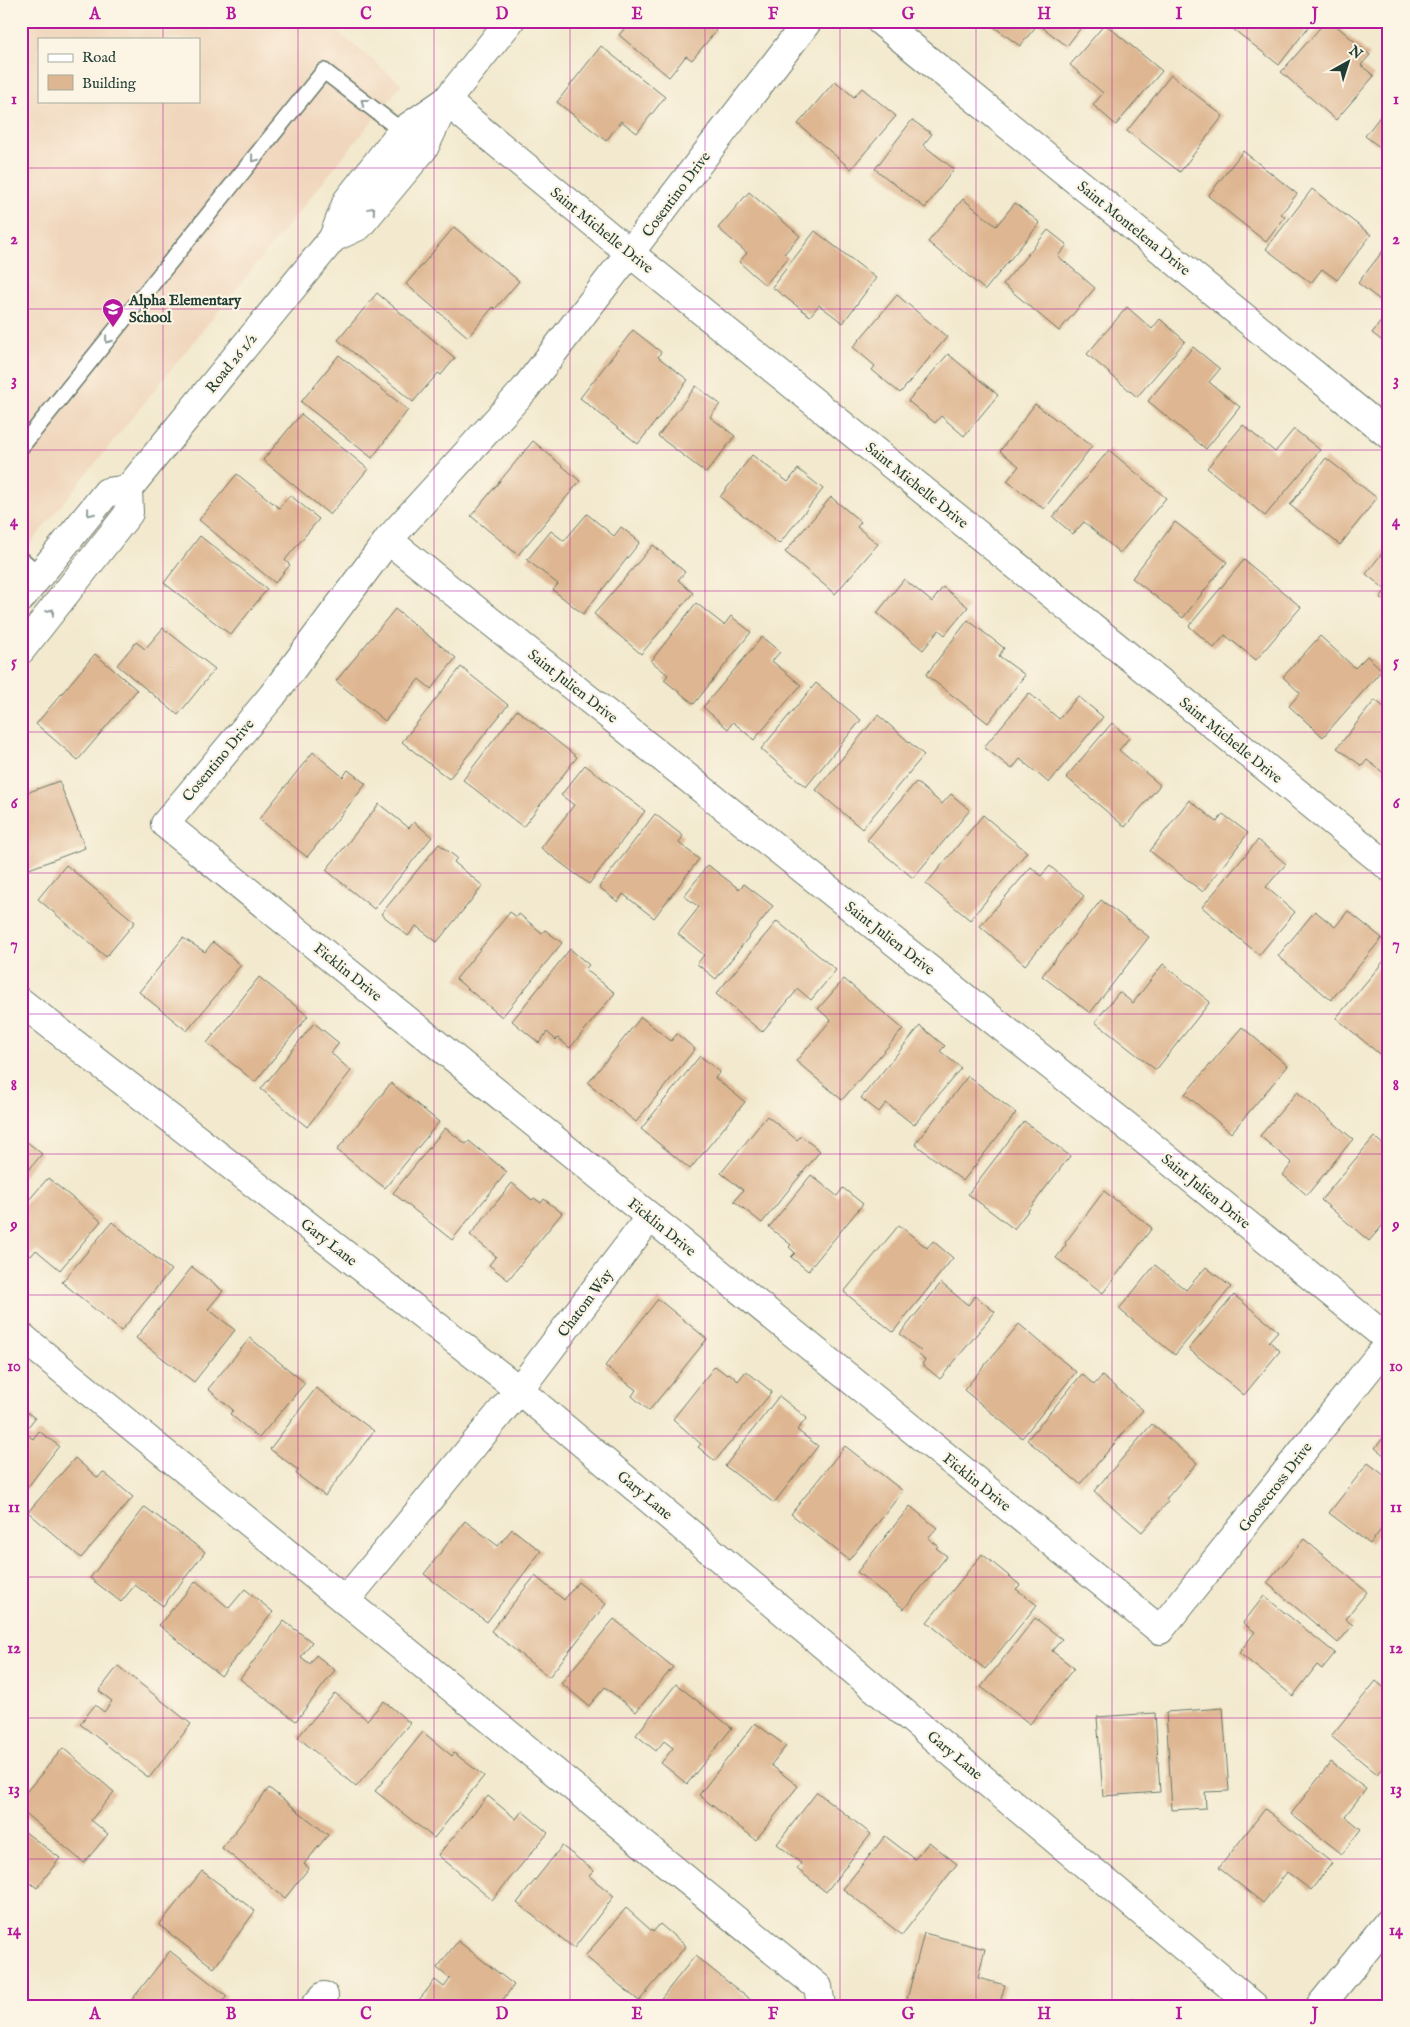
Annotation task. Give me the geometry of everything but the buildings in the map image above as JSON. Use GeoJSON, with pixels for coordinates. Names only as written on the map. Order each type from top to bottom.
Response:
{"type":"FeatureCollection","features":[{"type":"Feature","properties":{"kind":"street","name":"Road 26 1/2"},"geometry":{"type":"LineString","coordinates":[[333,238],[359,226],[424,148],[446,101],[510,21]]}},
{"type":"Feature","properties":{"kind":"street","name":"Cosentino Drive"},"geometry":{"type":"LineString","coordinates":[[164,824],[272,696],[388,540],[525,389],[808,21]]}},
{"type":"Feature","properties":{"kind":"street","name":"Saint Montelena Drive"},"geometry":{"type":"LineString","coordinates":[[880,21],[1389,435]]}},
{"type":"Feature","properties":{"kind":"street","name":"Road 26 1/2"},"geometry":{"type":"LineString","coordinates":[[128,489],[333,238],[347,201],[402,131],[446,101]]}},
{"type":"Feature","properties":{"kind":"street","name":"Saint Michelle Drive"},"geometry":{"type":"LineString","coordinates":[[446,101],[630,253],[1389,867]]}},
{"type":"Feature","properties":{"kind":"street"},"geometry":{"type":"LineString","coordinates":[[21,598],[31,567],[107,492],[128,489],[129,513],[21,650]]}},
{"type":"Feature","properties":{"kind":"street","name":"Saint Julien Drive"},"geometry":{"type":"LineString","coordinates":[[388,540],[1133,1131],[1389,1342]]}},
{"type":"Feature","properties":{"kind":"street","name":"Ficklin Drive"},"geometry":{"type":"LineString","coordinates":[[164,824],[1160,1630]]}},
{"type":"Feature","properties":{"kind":"street","name":"Gary Lane"},"geometry":{"type":"LineString","coordinates":[[21,1002],[519,1390],[1254,2006]]}},
{"type":"Feature","properties":{"kind":"street","name":"Chatom Way"},"geometry":{"type":"LineString","coordinates":[[345,1601],[519,1390],[650,1217]]}},
{"type":"Feature","properties":{"kind":"street"},"geometry":{"type":"LineString","coordinates":[[21,1336],[818,1987],[820,2006]]}},
{"type":"Feature","properties":{"kind":"street","name":"Goosecross Drive"},"geometry":{"type":"LineString","coordinates":[[1160,1630],[1389,1342]]}},
{"type":"Feature","properties":{"kind":"street"},"geometry":{"type":"LineString","coordinates":[[1320,2006],[1389,1921]]}},
{"type":"Feature","properties":{"kind":"lane"},"geometry":{"type":"LineString","coordinates":[[21,447],[324,71],[402,131]]}},
{"type":"Feature","properties":{"kind":"shaded area","name":"Alpha Elementary School"},"geometry":{"type":"Polygon","coordinates":[[[21,21],[324,21],[402,84],[21,555],[21,21]]]}},
{"type":"Feature","properties":{"kind":"place","name":"Alpha Elementary School"},"geometry":{"type":"Point","coordinates":[113,328]}}]}
